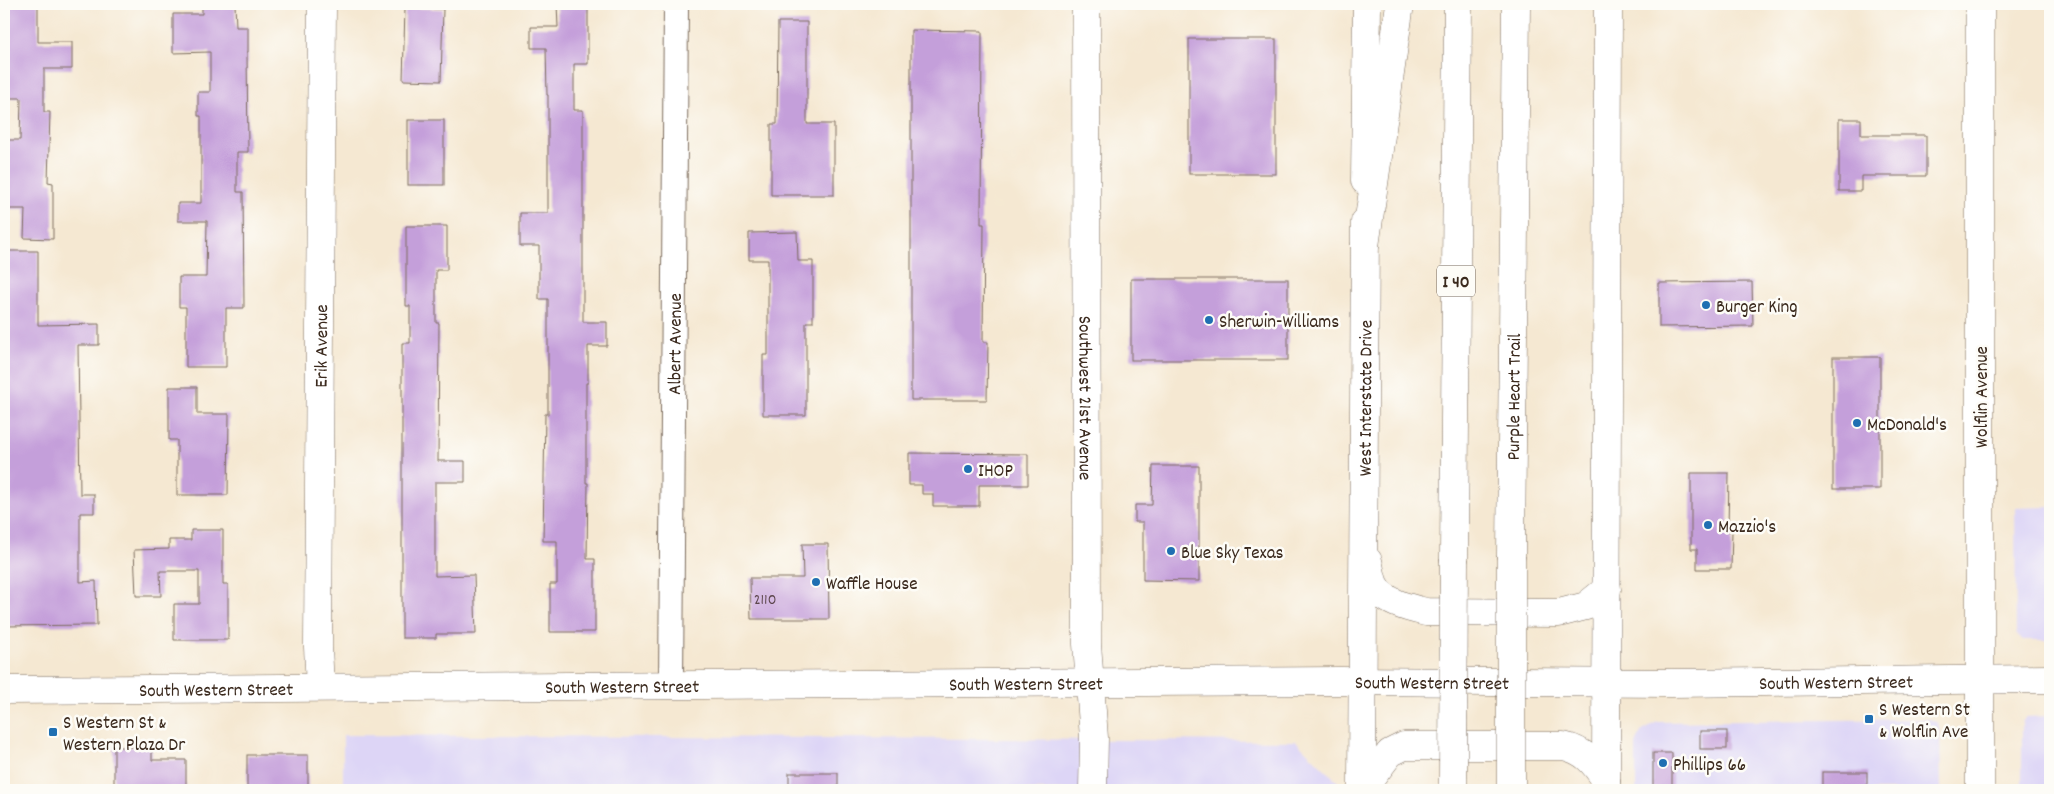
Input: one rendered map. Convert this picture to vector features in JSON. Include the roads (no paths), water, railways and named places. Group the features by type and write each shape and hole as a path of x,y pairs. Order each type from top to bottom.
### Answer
{"main road":[{"name":"Erik Avenue","path":"320,687 318,637 322,4"},
{"name":"Southwest 21st Avenue","path":"1086,4 1087,644 1094,738 1093,790"},
{"name":"West Interstate Drive","path":"1362,790 1367,4"},
{"path":"1365,246 1400,4"},
{"name":"I 40","path":"1453,787 1458,4"},
{"name":"Purple Heart Trail","path":"1511,788 1516,4"},
{"path":"1606,786 1608,4"},
{"name":"Wolflin Avenue","path":"1980,6 1980,790"},
{"path":"1363,540 1374,586 1384,596 1405,607 1426,612 1559,613 1586,606 1607,588"},
{"name":"South Western Street","path":"4,690 1090,682 1607,682 2050,679"},
{"path":"1362,790 1390,753 1404,746 1563,746 1575,748 1596,764 1606,786"}],"street":[{"name":"Albert Avenue","path":"671,685 676,4"}],"place":[{"name":"Burger King","path":"1706,305"},
{"name":"Sherwin-Williams","path":"1209,320"},
{"name":"McDonald's","path":"1857,423"},
{"name":"IHOP","path":"968,469"},
{"name":"Mazzio's","path":"1708,525"},
{"name":"Blue Sky Texas","path":"1171,551"},
{"name":"Waffle House","path":"816,582"},
{"name":"S Western St & Wolflin Ave","path":"1869,719"},
{"name":"S Western St & Western Plaza Dr","path":"53,732"},
{"name":"Phillips 66","path":"1663,763"}]}
